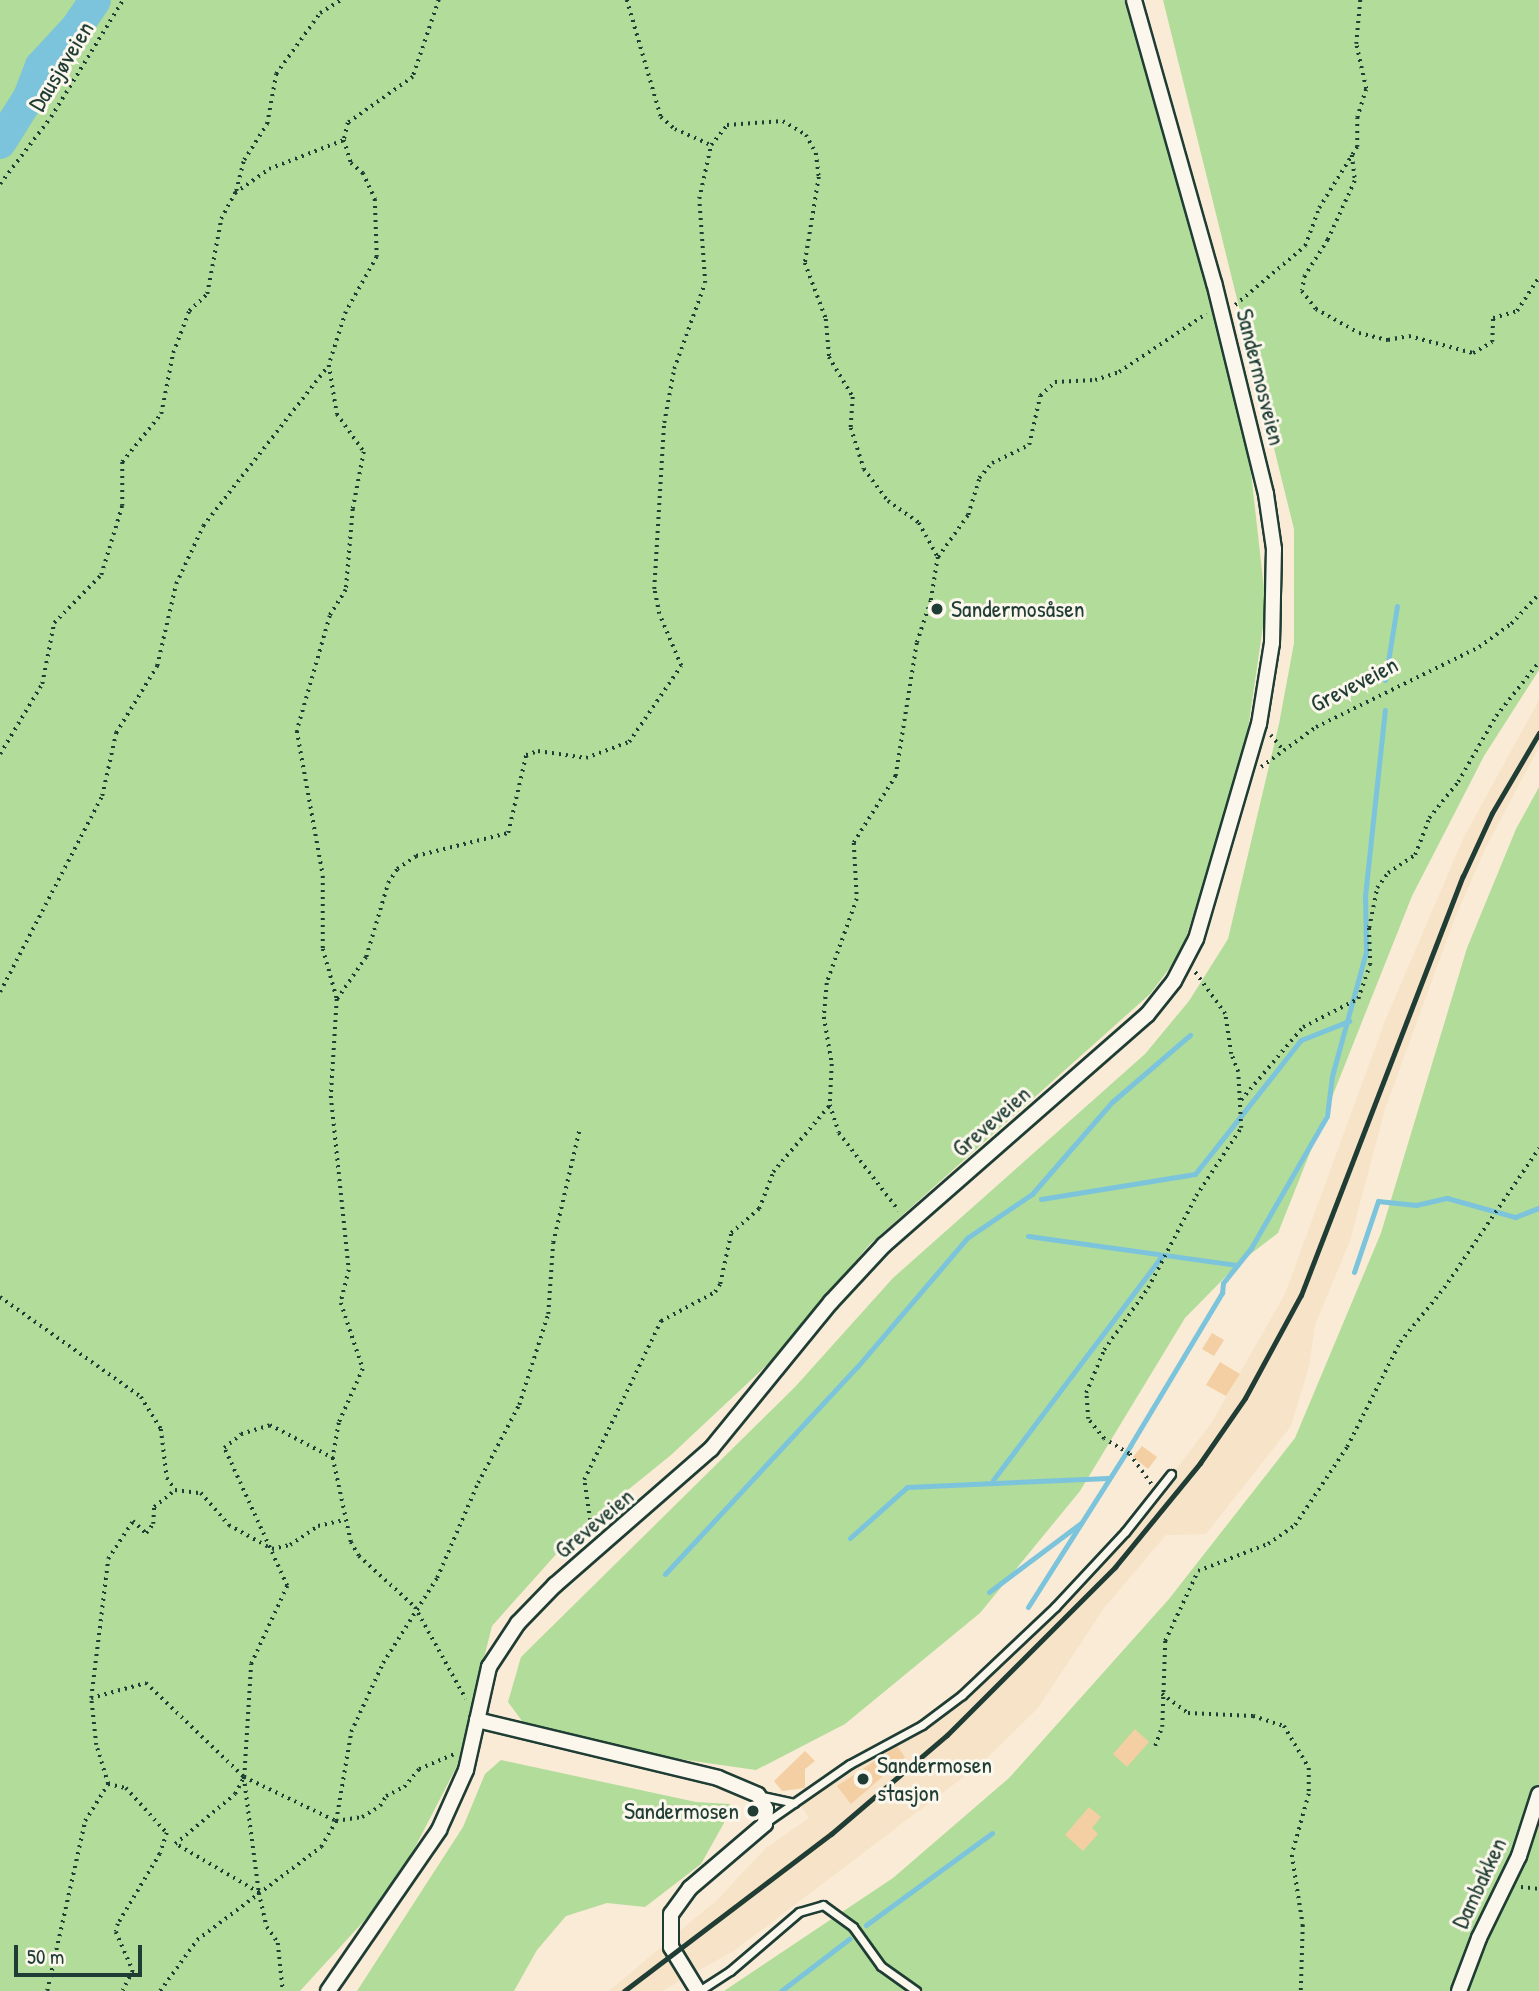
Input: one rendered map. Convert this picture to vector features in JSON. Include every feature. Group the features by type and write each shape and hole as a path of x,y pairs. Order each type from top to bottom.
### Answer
{"street":[{"name":"Sandermosveien","path":"1134,0 1221,311 1266,494 1274,549 1272,643 1247,774"},
{"name":"Greveveien","path":"328,1991 425,1855 452,1805 470,1754 484,1681 498,1651 535,1605 711,1450 831,1302 909,1223 1147,1015 1186,961 1247,774"},
{"path":"477,1720 718,1778 758,1795 766,1809 765,1824 690,1888 671,1914 671,1947 699,1991"},
{"name":"Dambakken","path":"1460,1991 1479,1938 1519,1856 1539,1794"}],"lane":[{"path":"765,1824 850,1764 922,1725 962,1695 1055,1607 1171,1474"},
{"path":"758,1795 795,1803"},
{"path":"699,1991 730,1970 799,1912 823,1905 846,1920 881,1966 916,1991"}],"path":[{"name":"Dausjøveien","path":"0,184 51,117 123,0"},
{"path":"0,754 41,684 54,623 102,575 122,506 122,462 161,414 173,354 189,311 206,294 221,219 235,193 244,160 267,124 276,74 320,13 341,0"},
{"path":"0,992 102,796 116,733 157,666 176,584 203,526 329,365 346,312 377,257 375,200 363,173 351,163 344,139 348,123 412,77 439,0"},
{"path":"628,0 661,117 675,130 711,145"},
{"path":"909,1223 839,1133 830,1105 832,1064 824,1017 827,983 857,899 854,843 896,776 917,643 931,601 938,557 968,515 979,478 992,463 1029,445 1040,396 1055,382 1095,380 1119,372 1221,311 1305,246 1319,208 1357,147 1357,118 1366,89 1356,44 1360,0"},
{"path":"337,999 366,957 388,883 397,869 416,856 508,833 526,755 538,751 586,758 629,741 681,666 654,589 667,409 674,369 705,283 699,199 711,145 727,125 783,121 806,135 816,153 819,177 805,262 826,319 829,357 853,397 851,428 864,469 888,501 919,523 938,557"},
{"path":"235,193 269,169 344,139"},
{"path":"1352,155 1355,181 1335,216 1328,240 1304,276 1303,291 1316,309 1359,333 1388,340 1409,336 1473,353 1492,342 1493,318 1517,311 1539,277"},
{"path":"329,365 337,414 364,452 353,509 346,590 330,616 298,731 323,876 323,949 337,999 331,1096 349,1270 341,1303 363,1369 339,1423 333,1458 344,1520 359,1556 415,1607 477,1720"},
{"name":"Greveveien","path":"1247,774 1316,727 1479,647 1511,624 1539,594"},
{"path":"1241,1100 1303,1027 1357,999 1370,965 1369,928 1377,888 1388,873 1415,855 1429,818 1458,782 1496,716 1539,662"},
{"path":"1159,1489 1147,1481 1129,1454 1104,1439 1087,1419 1086,1394 1104,1350 1163,1264 1196,1196 1230,1152 1243,1118 1225,1014 1186,961"},
{"path":"594,1552 584,1480 661,1321 715,1292 720,1284 730,1233 759,1209 772,1172 830,1105"},
{"path":"160,1991 197,1940 321,1847 336,1821 351,1732 415,1607 437,1578 478,1483 519,1405 548,1314 553,1243 579,1131"},
{"path":"1155,1746 1163,1727 1161,1693 1165,1641 1198,1571 1268,1544 1295,1525 1347,1447 1400,1342 1444,1287 1539,1148"},
{"path":"0,1297 141,1396 161,1429 166,1478 175,1490"},
{"path":"283,1991 283,1962 278,1943 267,1927 259,1893 244,1777 251,1664 287,1586 224,1448 241,1434 270,1425 333,1458"},
{"path":"47,1991 85,1821 108,1784 96,1745 91,1698 108,1559 133,1521 146,1533 153,1524 154,1507 175,1490 201,1493 229,1525 272,1549 290,1545 318,1526 344,1520"},
{"path":"91,1698 146,1683 244,1777 336,1821 362,1817 380,1807 386,1796 404,1787 419,1769 451,1754 470,1754"},
{"path":"1161,1693 1188,1713 1254,1716 1284,1726 1310,1768 1309,1794 1292,1855 1303,1925 1301,1991"},
{"path":"244,1777 235,1794 175,1844 259,1893"},
{"path":"108,1784 126,1788 167,1833 160,1854 118,1924 116,1932 133,1971 122,1991"}],"shaded area":[{"path":"1539,700 1539,747 1486,847 1454,920 1385,1109 1350,1241 1315,1325 1309,1366 1291,1426 1206,1534 1166,1535 1104,1608 1038,1708 982,1763 735,1950 662,1991 609,1991 717,1900 766,1848 809,1818 800,1805 850,1768 923,1730 966,1698 1135,1523 1212,1422 1285,1294 1385,1021 1464,837"}],"green space":[{"path":"0,0 1124,0 1164,139 1206,255 1251,473 1266,606 1244,756 1181,953 1150,994 870,1244 769,1363 671,1455 576,1532 492,1626 457,1766 394,1888 300,1991 0,1991"},
{"path":"1163,0 1539,0 1539,670 1484,756 1412,896 1278,1233 1239,1263 1185,1318 1080,1491 980,1613 845,1724 756,1770 644,1754 525,1725 508,1702 521,1657 795,1387 893,1278 1145,1054 1189,1001 1228,939 1279,724 1294,643 1294,529"},
{"path":"1539,787 1539,1991 724,1991 893,1878 1009,1778 1169,1599 1295,1438 1381,1233 1467,948 1516,829"},
{"path":"501,1760 696,1802 730,1804 729,1814 701,1864 645,1907 607,1903 566,1916 537,1950 514,1991 357,1991 463,1827 485,1774"}],"building":[{"path":"1212,1333 1224,1340 1214,1356 1202,1349"},
{"path":"1220,1362 1240,1374 1226,1396 1206,1385"},
{"path":"1142,1446 1157,1457 1148,1469 1133,1457"},
{"path":"1135,1729 1149,1742 1127,1767 1113,1754"},
{"name":"Sandermosen stasjon","path":"897,1746 905,1757 851,1804 837,1786"},
{"path":"805,1751 815,1761 805,1769 805,1788 782,1791 774,1781"},
{"path":"1089,1807 1101,1817 1092,1828 1098,1834 1083,1851 1065,1835"}],"waterway":[{"path":"0,143 29,97 41,66 77,27 95,0"},
{"path":"1385,680 1397,606"},
{"path":"1028,1607 1130,1446 1222,1293 1223,1283 1251,1248 1327,1116 1332,1076 1366,952 1365,896 1385,710"},
{"path":"1041,1199 1195,1174 1301,1040 1349,1021"},
{"path":"665,1574 857,1367 967,1238 1032,1194 1112,1102 1190,1035"},
{"path":"1354,1272 1378,1201 1416,1205 1447,1198 1515,1217 1539,1208"},
{"path":"1028,1236 1236,1265"},
{"path":"993,1480 1162,1256"},
{"path":"850,1538 907,1487 1108,1478"},
{"path":"989,1592 1081,1523"},
{"path":"866,1925 992,1833"},
{"path":"781,1991 849,1939"}],"railway":[{"path":"624,1991 831,1834 947,1735 1115,1567 1200,1463 1245,1398 1301,1295 1463,876 1492,813 1539,733"}],"place":[{"name":"Sandermosåsen","path":"937,609"},
{"name":"Sandermosen stasjon","path":"863,1779"},
{"name":"Sandermosen","path":"753,1811"}]}
